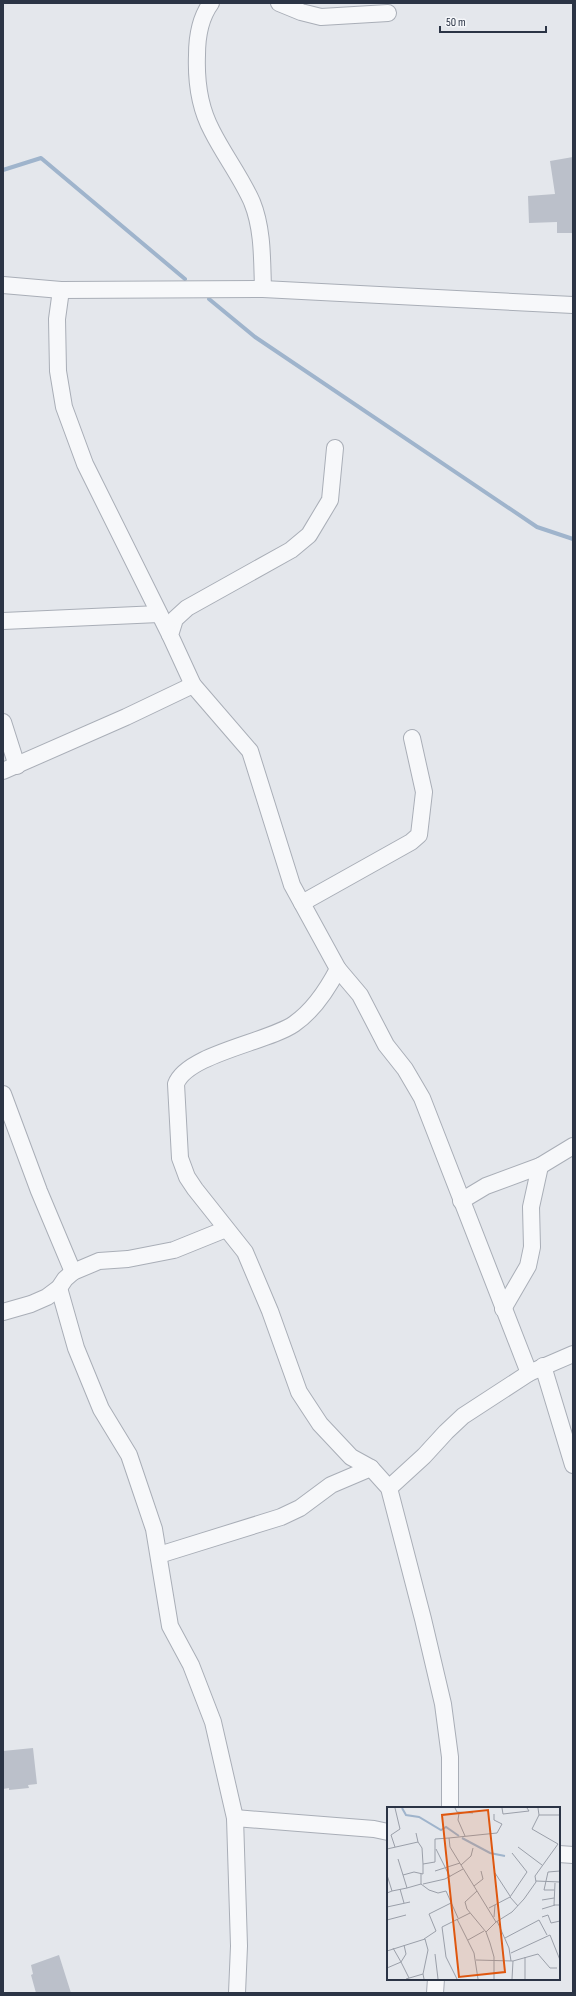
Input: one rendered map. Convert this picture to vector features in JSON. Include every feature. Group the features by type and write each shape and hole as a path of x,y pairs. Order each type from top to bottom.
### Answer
{"street":[{"path":"211,3 203,15 197,43 196,79 202,106 211,130 243,183 253,203 260,233 263,289"},
{"path":"279,3 301,12 321,17 388,13"},
{"path":"3,284 61,290 263,289 573,305"},
{"path":"61,290 57,319 58,370 64,407 85,464 160,614 193,684 250,751 292,885 338,970 360,995 386,1045 405,1069 422,1098 529,1373"},
{"path":"170,635 175,619 187,608 291,550 309,535 330,500 336,448"},
{"path":"3,621 160,614"},
{"path":"3,722 10,768 193,684"},
{"path":"302,903 410,842 419,835 424,792 412,738"},
{"path":"338,970 322,996 302,1017 293,1024 283,1030 224,1051 185,1070 179,1077 176,1084 180,1158 186,1177 245,1252 270,1311 299,1392 308,1408 320,1424 351,1457 371,1468 389,1488 424,1619 443,1704 450,1757 450,1807"},
{"path":"3,1094 38,1191 73,1272"},
{"path":"461,1201 486,1186 540,1166 573,1146"},
{"path":"504,1309 528,1266 532,1247 531,1207 540,1166"},
{"path":"3,1312 31,1304 47,1297 59,1288 64,1279 73,1272 99,1261 128,1259 174,1250 226,1229"},
{"path":"59,1288 76,1348 101,1409 129,1455 154,1529 159,1555 165,1606 170,1626 191,1665 213,1722 235,1818 239,1946 237,1993"},
{"path":"389,1488 424,1456 463,1416 529,1373 573,1354"},
{"path":"543,1366 573,1464"},
{"path":"159,1555 216,1539 281,1517 300,1508 331,1485 371,1468"},
{"path":"235,1818 374,1829 387,1832"},
{"path":"560,1854 573,1855"},
{"path":"435,1993 436,1980"}],"building":[{"path":"573,157 573,233 557,233 557,222 529,223 528,196 555,194 550,161"},
{"path":"33,1748 37,1784 28,1785 29,1788 9,1790 9,1788 3,1789 3,1751"},
{"path":"59,1955 71,1993 36,1993 31,1975 33,1974 31,1965"}],"waterway":[{"path":"3,170 41,158 185,279"},
{"path":"209,299 255,337 537,527 573,539"}]}
